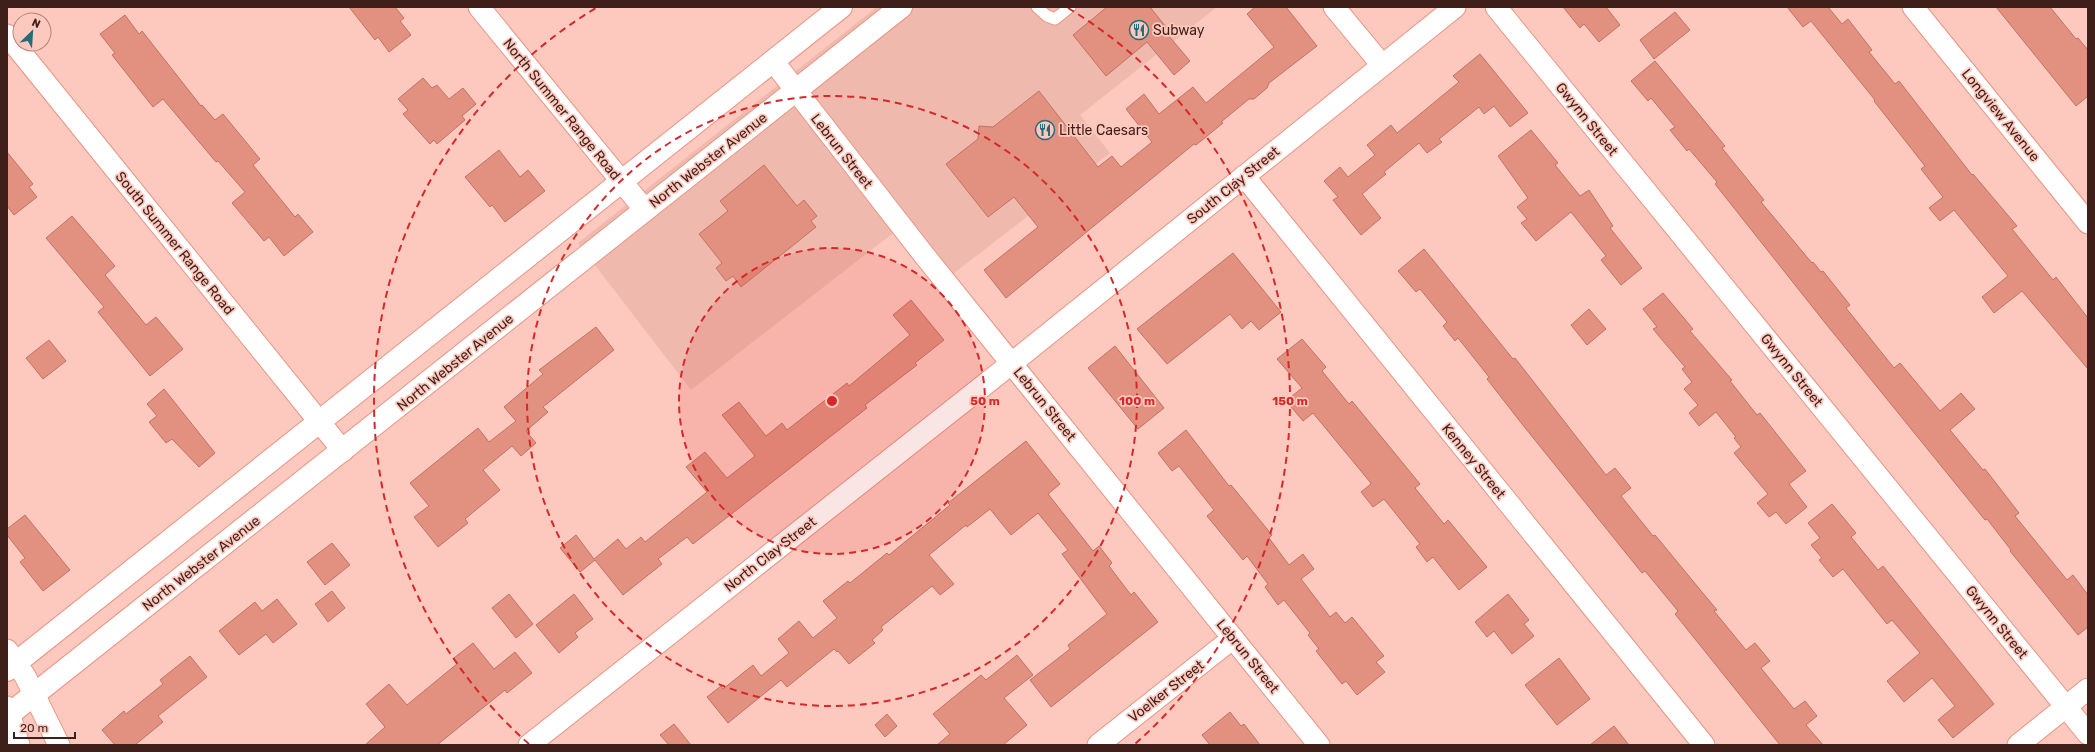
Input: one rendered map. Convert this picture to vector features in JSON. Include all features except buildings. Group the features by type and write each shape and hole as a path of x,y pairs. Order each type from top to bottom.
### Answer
{"main road":[{"path":"10,661 320,421 841,7"},
{"name":"North Webster Avenue","path":"8,712 35,694 901,7"}],"street":[{"name":"North Summer Range Road","path":"479,7 645,210"},
{"path":"1334,7 1382,65"},
{"name":"South Clay Street","path":"1012,363 1455,7"},
{"name":"Gwynn Street","path":"1496,7 2088,734"},
{"name":"Longview Avenue","path":"1913,7 2088,222"},
{"name":"South Summer Range Road","path":"7,35 343,450"},
{"name":"Lebrun Street","path":"773,61 795,91 1012,363 1319,745"},
{"name":"Kenney Street","path":"1244,176 1704,745"},
{"name":"North Clay Street","path":"529,745 1012,363"},
{"name":"Voelker Street","path":"1098,745 1233,638"},
{"path":"10,661 35,694 59,745"},
{"path":"2018,745 2088,689"},
{"path":"8,712 19,745"}],"lane":[{"path":"1037,7 1043,14 1055,19 1070,7"}],"shaded area":[{"path":"877,7 1217,7 1080,115 1110,153 945,280 901,227 691,390 578,243"}],"place":[{"name":"Subway","path":"1139,30"},
{"name":"Little Caesars","path":"1045,130"}]}
